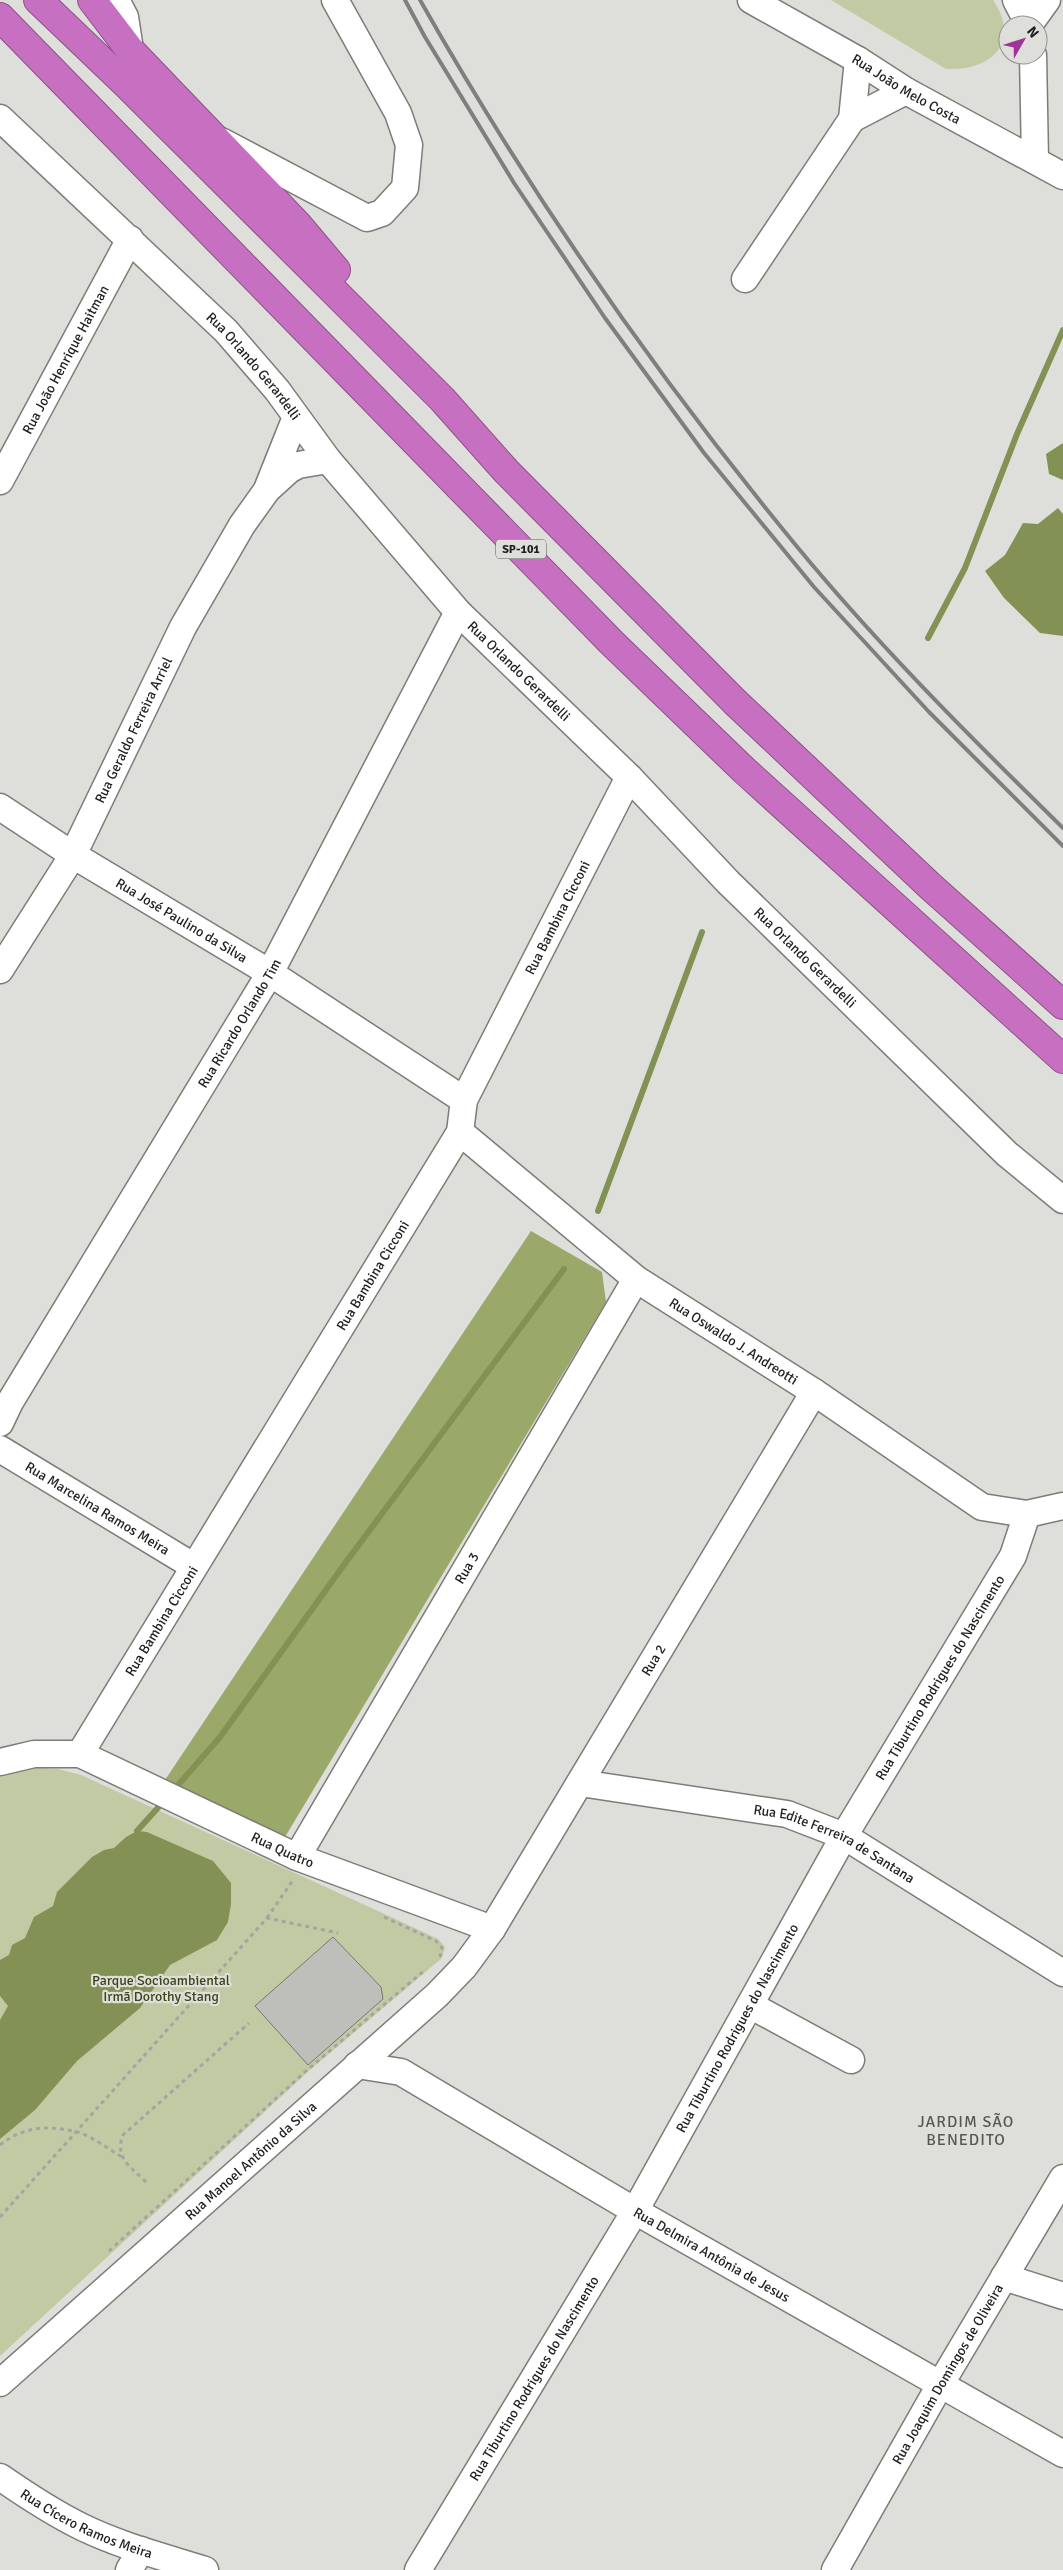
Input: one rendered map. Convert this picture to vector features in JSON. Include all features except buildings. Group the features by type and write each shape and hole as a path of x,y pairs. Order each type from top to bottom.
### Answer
{"highway":[{"name":"SP-101","path":"38,0 127,85 442,398 506,471 735,702 930,886 1063,1005"},
{"path":"92,0 130,50 298,225 442,398"},
{"name":"SP-101","path":"0,17 612,643 745,771 1063,1059"}],"street":[{"path":"214,138 367,218 382,213 397,199 405,188 409,145 398,113 335,0"},
{"path":"1016,0 1024,15"},
{"path":"1036,15 1047,0"},
{"name":"Rua João Melo Costa","path":"756,1 906,90 1063,176"},
{"path":"121,6 130,50"},
{"path":"745,279 852,119 858,60"},
{"path":"1033,65 1035,160"},
{"path":"852,119 906,90"},
{"name":"Rua Orlando Gerardelli","path":"0,118 226,331 277,390 328,460 458,612 629,777 728,882 1007,1154 1063,1200"},
{"name":"Rua João Henrique Haitman","path":"0,481 130,239"},
{"name":"Rua Geraldo Ferreira Arriel","path":"267,490 296,417"},
{"name":"Rua Geraldo Ferreira Arriel","path":"0,970 73,855 183,627 242,525 267,490 289,470 298,466 328,460"},
{"name":"Rua Ricardo Orlando Tim","path":"0,1423 10,1402 270,973 458,612"},
{"name":"Rua Bambina Cicconi","path":"80,1754 193,1566 460,1132 464,1100 629,777"},
{"name":"Rua José Paulino da Silva","path":"0,807 73,855 270,973 464,1100"},
{"name":"Rua Oswaldo J. Andreotti","path":"460,1132 636,1279 814,1392 982,1507 1027,1514"},
{"name":"Rua 3","path":"296,1866 636,1279"},
{"name":"Rua 2","path":"492,1929 814,1392"},
{"name":"Rua Marcelina Ramos Meira","path":"0,1449 193,1566"},
{"path":"1027,1514 1063,1506"},
{"name":"Rua Tiburtino Rodrigues do Nascimento","path":"418,2570 635,2211 844,1836 1013,1556 1027,1514"},
{"path":"0,1762 34,1754 80,1754"},
{"name":"Rua Quatro","path":"80,1754 296,1866 492,1929"},
{"name":"Rua Edite Ferreira de Santana","path":"580,1783 787,1814 844,1836 1063,1973"},
{"name":"Rua Manoel Antônio da Silva","path":"0,2383 437,1995 464,1967 492,1929"},
{"path":"750,2005 851,2060"},
{"name":"Rua Delmira Antônia de Jesus","path":"357,2065 401,2072 635,2211 1063,2454"},
{"name":"Rua Joaquim Domingos de Oliveira","path":"835,2570 940,2385 1063,2178"},
{"path":"1004,2277 1063,2296"},
{"name":"Rua Cícero Ramos Meira","path":"0,2477 135,2560 205,2570"}],"path":[{"path":"0,2217 267,1918 296,1866"},
{"path":"104,2256 306,2071 440,1957 442,1948 436,1941 383,1916"},
{"path":"267,1918 338,1933"},
{"path":"122,2158 119,2146 123,2135 249,2023"},
{"path":"0,2145 20,2131 33,2128 77,2132 122,2158 146,2182"}],"green space":[{"path":"831,0 993,0 1001,15 998,15 997,51 988,59 976,65 946,69"},
{"name":"Parque Socioambiental Irmã Dorothy Stang","path":"25,1767 58,1769 81,1775 438,1939 445,1947 442,1958 311,2069 0,2356 0,1772"}],"shaded area":[{"path":"1063,443 1063,480 1049,474 1046,454"},
{"path":"1058,508 1063,514 1063,636 1040,633 1004,598 985,571 1005,555 1023,523 1038,524"},
{"path":"531,1231 602,1272 606,1302 279,1847 157,1792"},
{"path":"137,1831 147,1832 213,1861 231,1883 231,1904 228,1922 217,1940 170,1965 140,2008 77,2061 35,2110 0,2139 0,2020 8,2006 0,1996 0,1960 9,1955 12,1945 25,1938 34,1917 53,1906 57,1892 92,1857 104,1850 114,1848 126,1837"}],"waterway":[{"path":"928,638 965,568 1017,434 1063,330"},
{"path":"598,1211 702,932"},
{"path":"172,1792 220,1737 346,1562 564,1269"},
{"path":"137,1831 164,1801"}],"railway":[{"path":"405,0 425,37 514,183 605,318 704,453 814,587 929,712 1063,846"},
{"path":"420,0 502,138 589,271 682,400 731,464 814,567 882,644 953,719 1063,828"}],"district":[{"name":"JARDIM SÃO BENEDITO","path":"966,2131"}]}
